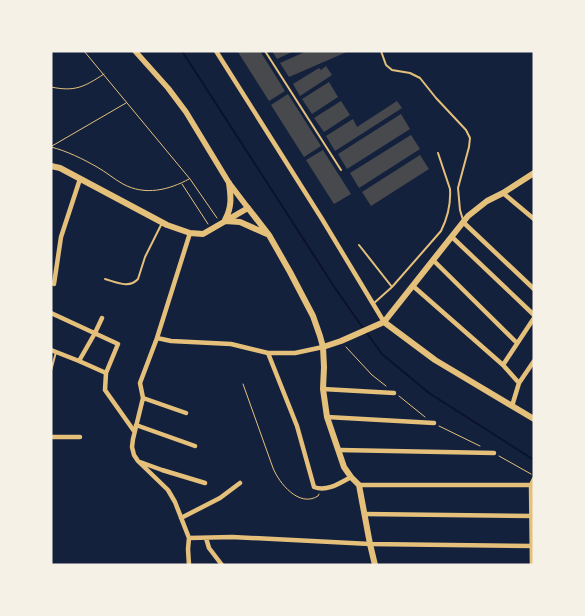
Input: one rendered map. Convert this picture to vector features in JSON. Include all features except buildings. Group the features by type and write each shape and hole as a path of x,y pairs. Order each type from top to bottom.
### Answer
{"main road":[{"path":"51,166 60,168 162,223 190,233 203,234 248,208 269,235 290,272 320,336 323,347 323,389 327,417 344,467 359,485 375,565"},
{"path":"323,347 381,323 414,286 468,216 487,201 534,173"},
{"path":"222,222 230,208 231,195 229,183"},
{"path":"222,222 240,222 269,235"},
{"path":"381,323 435,360 534,419"}],"street":[{"path":"136,51 177,100 229,183 248,208"},
{"path":"216,51 322,219 373,304 381,323"},
{"path":"54,284 61,236 80,179"},
{"path":"503,193 534,219"},
{"path":"463,222 534,289"},
{"path":"189,565 189,538 175,502 168,490 138,461 132,446 142,398 140,383 157,338 190,233"},
{"path":"452,237 534,317 503,365"},
{"path":"434,260 517,343"},
{"path":"414,286 503,365 519,383"},
{"path":"51,313 118,344 106,373 106,390 134,431"},
{"path":"79,361 102,318"},
{"path":"157,338 171,341 232,344 268,353 296,353 323,347"},
{"path":"54,351 106,373"},
{"path":"268,353 297,426 314,487 320,490 351,477"},
{"path":"512,406 519,383 533,365"},
{"path":"323,389 394,392"},
{"path":"142,398 186,413"},
{"path":"327,417 434,423"},
{"path":"136,425 195,446"},
{"path":"51,437 80,437"},
{"path":"339,450 494,453"},
{"path":"138,461 205,483"},
{"path":"532,565 533,516 531,485 534,477"},
{"path":"181,518 220,498 240,483"},
{"path":"359,485 531,485"},
{"path":"364,514 533,516"},
{"path":"189,538 232,537 370,544 533,546"},
{"path":"206,538 209,548 222,565"}],"lane":[{"path":"265,51 341,170"},
{"path":"381,51 386,65 392,70 410,73 420,78 466,130 470,138 458,188 463,222"},
{"path":"373,304 392,287 441,231 450,201 450,189 438,153"},
{"path":"105,279 128,285 136,282 145,257 162,223"},
{"path":"359,245 392,287"},
{"path":"51,371 54,351"}],"path":[{"path":"84,51 190,178 222,222"},
{"path":"51,87 65,90 76,88 87,85 104,74"},
{"path":"51,147 127,102"},
{"path":"51,147 80,158 123,184 148,191 163,190 190,178"},
{"path":"182,183 211,230"},
{"path":"341,341 372,375 434,423 494,453 534,477"},
{"path":"243,384 275,473 281,483 294,495 306,500 318,496 320,490"}],"waterway":[{"path":"182,51 335,288 363,328"},
{"path":"366,332 382,354 429,393 534,460"}]}
